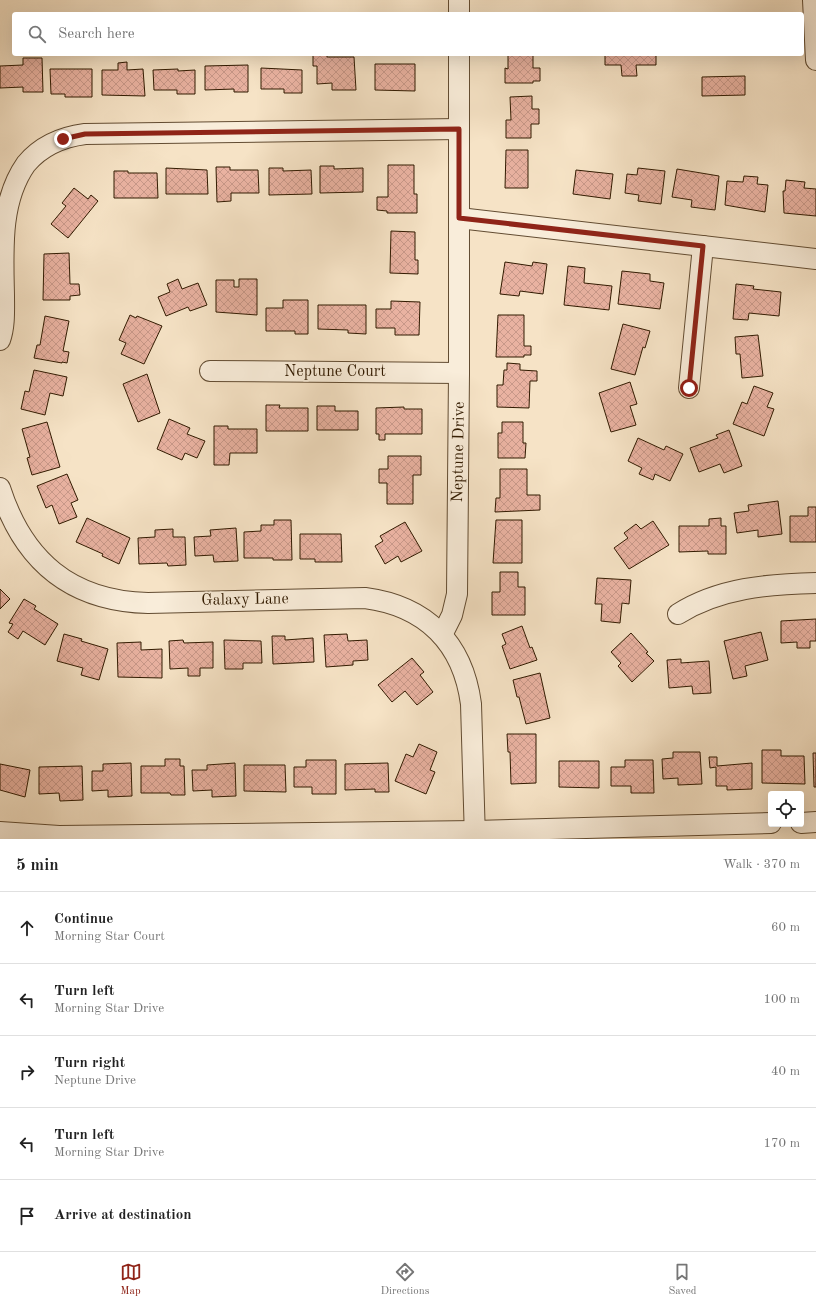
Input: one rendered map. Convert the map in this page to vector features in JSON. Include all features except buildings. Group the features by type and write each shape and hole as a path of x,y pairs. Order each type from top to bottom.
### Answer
{"street":[{"path":"459,0 459,12"},
{"path":"814,8 816,60"},
{"name":"Neptune Drive","path":"442,635 452,615 457,594 460,373 459,56"},
{"path":"0,340 5,308 2,219 6,196 16,176 31,158 56,142 85,134 459,129"},
{"path":"459,218 816,259"},
{"path":"689,388 703,246"},
{"name":"Neptune Court","path":"210,371 460,373"},
{"name":"Galaxy Lane","path":"0,488 8,512 17,530 45,566 74,585 95,594 125,601 148,603 357,598 379,600 402,607 416,614 442,635"},
{"path":"678,614 711,598 748,588 777,584 816,583"},
{"path":"442,635 455,652 462,666 469,688 471,704 475,835"},
{"path":"804,823 816,822"},
{"path":"0,832 59,836 475,835 768,824"}],"route":[{"path":"63,139 85,134 459,129 459,218 703,246 689,388"}]}
